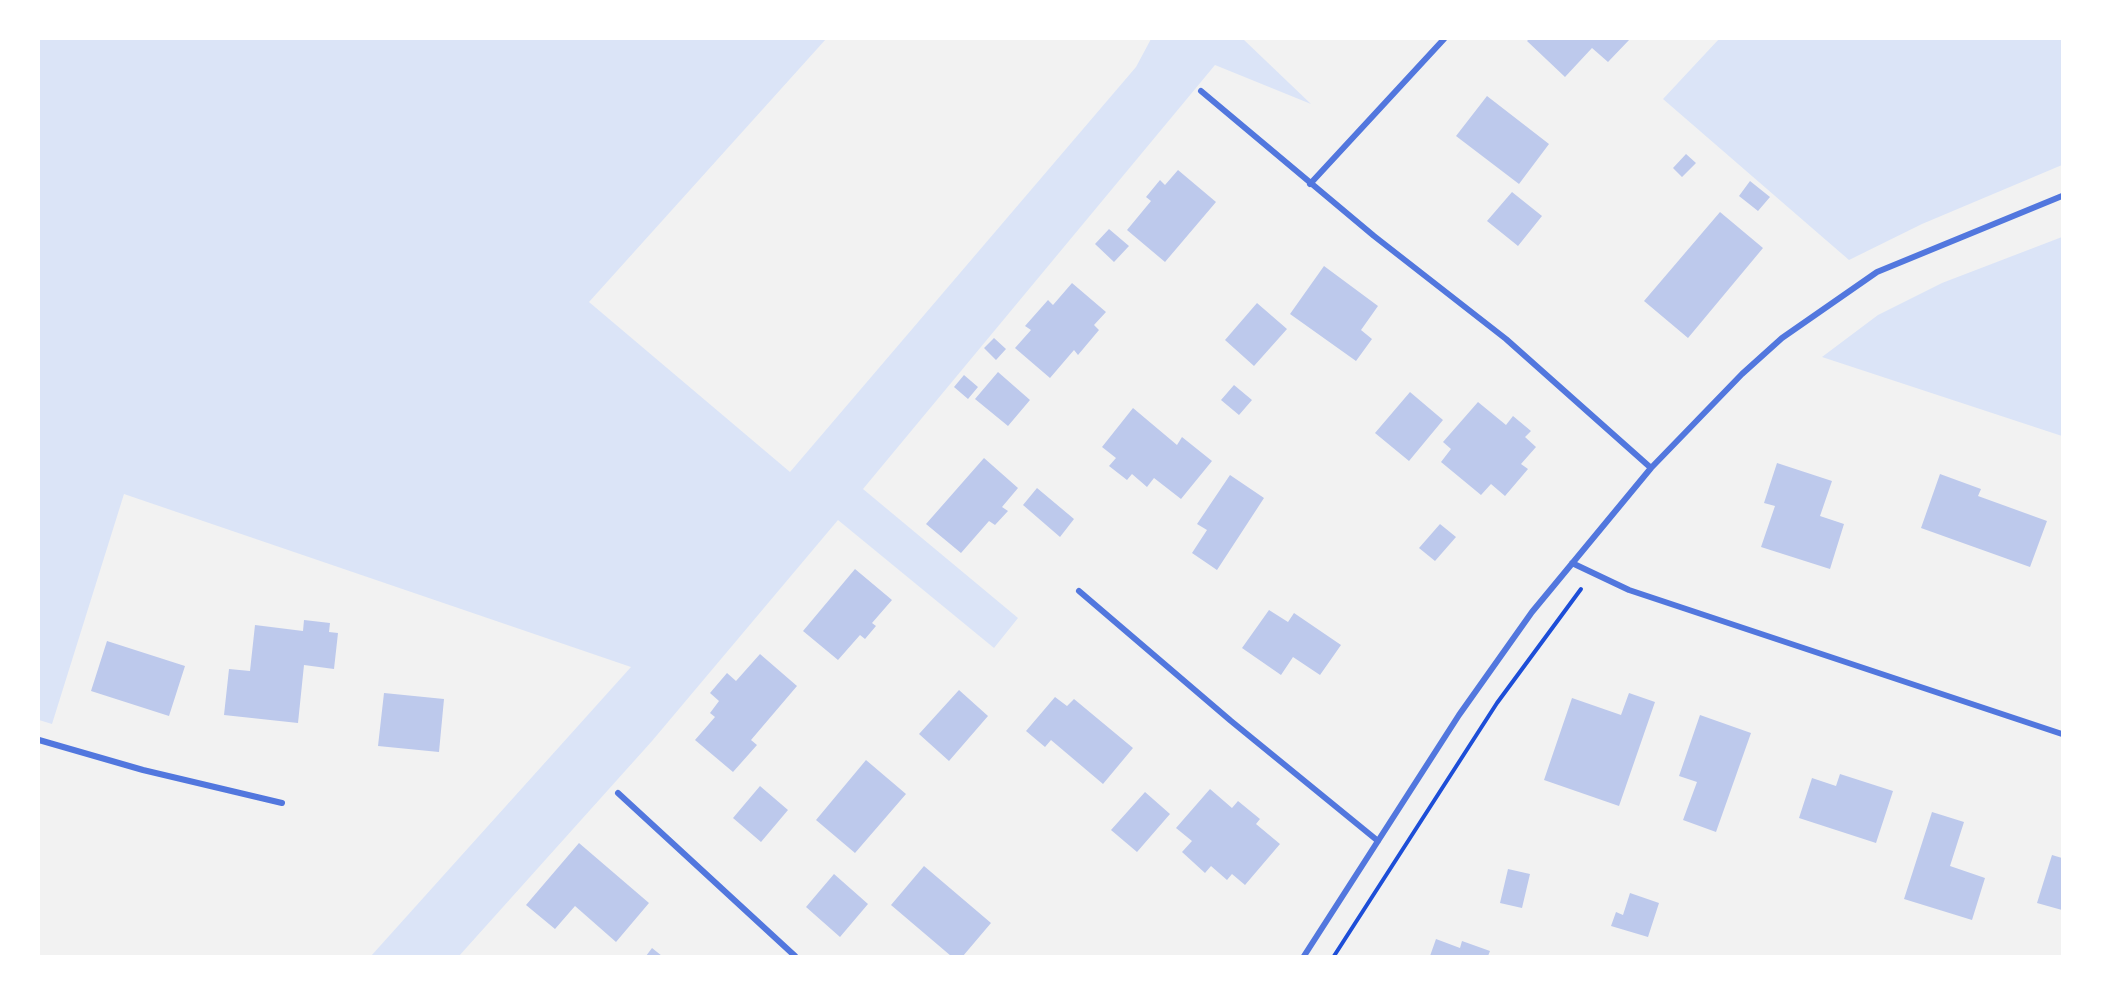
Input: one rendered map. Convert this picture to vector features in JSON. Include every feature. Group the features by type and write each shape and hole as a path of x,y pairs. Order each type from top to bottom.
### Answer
{"street":[{"path":"1310,184 1444,39"},
{"path":"1201,91 1310,184 1506,339 1651,468"},
{"path":"1304,956 1494,664 1572,562 1651,468 1742,374 1782,338 1877,272 2062,196"},
{"path":"1572,562 1593,574 1647,596 2062,734"},
{"path":"1079,591 1231,722 1378,841"},
{"path":"39,740 143,770 282,803"},
{"path":"618,793 795,956"}],"path":[{"path":"1334,956 1491,712 1593,574"}],"shaded area":[{"path":"39,39 826,39 589,302 790,472 1136,67 1151,39 1243,39 1311,104 1215,65 863,489 1018,618 994,648 838,520 652,741 459,956 371,956 631,667 124,494 52,724 39,720"},
{"path":"1719,39 2062,39 2062,165 1922,224 1849,260 1663,99"},
{"path":"2062,237 2062,436 1822,357 1878,315 1942,283"}],"building":[{"path":"1529,39 1630,39 1608,62 1592,48 1565,77 1527,41"},
{"path":"1487,96 1549,144 1519,184 1456,136"},
{"path":"1686,154 1696,163 1682,177 1673,168"},
{"path":"1178,170 1216,202 1165,262 1127,230 1151,201 1146,197 1160,180 1165,185"},
{"path":"1750,181 1770,197 1758,211 1739,196"},
{"path":"1512,192 1542,216 1518,246 1487,221"},
{"path":"1720,212 1763,248 1688,338 1644,301"},
{"path":"1109,229 1129,246 1114,262 1095,244"},
{"path":"1324,266 1378,306 1361,330 1372,339 1356,361 1290,314"},
{"path":"1072,283 1106,312 1094,325 1099,330 1078,355 1074,350 1050,378 1015,348 1031,330 1025,326 1048,300 1053,305"},
{"path":"1257,303 1287,329 1254,366 1225,340"},
{"path":"994,338 1006,349 996,360 984,348"},
{"path":"998,372 1030,400 1008,426 975,399"},
{"path":"964,375 978,387 968,399 954,387"},
{"path":"1234,385 1252,400 1239,415 1221,400"},
{"path":"1410,392 1443,420 1409,461 1375,433"},
{"path":"1478,402 1506,425 1513,416 1531,431 1525,437 1536,447 1521,464 1528,469 1505,496 1491,484 1481,495 1441,462 1451,449 1443,442"},
{"path":"1133,408 1177,445 1182,437 1212,461 1181,499 1154,478 1147,487 1132,474 1127,480 1109,466 1116,458 1102,447"},
{"path":"984,458 1018,488 1002,507 1008,511 995,525 989,521 961,553 926,524"},
{"path":"1777,463 1832,481 1820,516 1844,524 1830,569 1761,547 1775,506 1764,503"},
{"path":"1940,474 1981,489 1978,496 2047,521 2030,567 1921,528"},
{"path":"1230,475 1264,498 1217,570 1192,553 1207,530 1197,524"},
{"path":"1037,488 1074,519 1060,537 1023,505"},
{"path":"1440,524 1456,537 1435,561 1419,548"},
{"path":"855,569 892,600 872,623 876,626 865,639 860,635 838,660 803,631"},
{"path":"1269,610 1288,622 1294,613 1341,645 1320,675 1293,657 1281,675 1242,648"},
{"path":"304,620 330,623 329,632 338,633 334,669 304,665 298,723 224,715 229,669 250,671 255,625 303,631"},
{"path":"107,641 185,666 169,716 91,691"},
{"path":"760,654 797,686 751,740 757,745 733,772 695,740 715,717 710,713 719,701 710,693 727,673 736,681"},
{"path":"959,690 988,716 949,761 919,734"},
{"path":"384,693 444,699 439,752 378,746"},
{"path":"1629,693 1655,702 1619,806 1544,780 1572,698 1621,715"},
{"path":"1055,697 1067,706 1074,699 1133,748 1103,784 1051,740 1045,747 1026,731"},
{"path":"1700,715 1751,733 1716,832 1683,820 1697,782 1679,776"},
{"path":"866,760 906,794 855,853 816,820"},
{"path":"1840,774 1893,791 1876,843 1799,818 1812,778 1836,786"},
{"path":"760,786 788,810 761,842 733,818"},
{"path":"1210,789 1232,808 1238,801 1260,819 1256,824 1280,844 1245,885 1232,874 1227,880 1211,866 1205,873 1182,852 1192,841 1176,828"},
{"path":"1145,792 1170,814 1137,852 1111,830"},
{"path":"1932,812 1964,822 1950,866 1985,878 1972,920 1904,899"},
{"path":"579,843 649,903 616,942 575,906 555,929 526,905"},
{"path":"2052,855 2062,858 2062,910 2037,903"},
{"path":"924,866 991,923 963,956 951,956 891,905"},
{"path":"1508,869 1530,874 1522,908 1500,903"},
{"path":"834,874 868,904 840,937 806,907"},
{"path":"1630,893 1659,903 1648,937 1611,926 1616,912 1623,915"},
{"path":"1436,939 1460,948 1462,941 1490,951 1488,956 1430,956"},
{"path":"652,948 662,956 646,956"}]}
